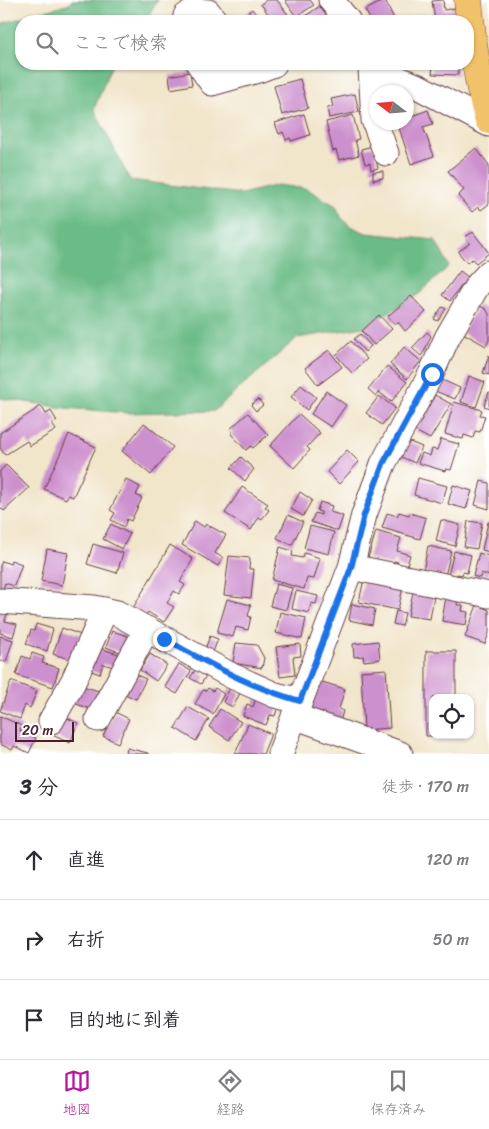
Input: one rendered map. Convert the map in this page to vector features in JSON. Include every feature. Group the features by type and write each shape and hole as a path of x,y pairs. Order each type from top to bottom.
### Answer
{"main road":[{"path":"468,0 469,15"},
{"path":"474,48 489,120"}],"street":[{"path":"331,0 343,15"},
{"path":"188,15 196,11 208,12 210,15"},
{"path":"203,70 212,83 258,70"},
{"path":"370,70 374,120 386,153"},
{"path":"379,70 420,88 489,124"},
{"path":"280,754 351,568 364,515 383,464 432,374 447,338 485,287"},
{"path":"351,568 489,595"},
{"path":"0,600 105,610 117,613 232,676 275,694 297,708 400,754"},
{"path":"51,721 73,682 105,610"},
{"path":"98,720 147,629"}],"green space":[{"path":"72,0 158,0 149,15 32,15 70,4"},
{"path":"15,20 15,70 110,70 94,109 130,180 241,194 278,185 307,189 336,206 341,217 350,226 366,233 435,240 449,266 419,294 364,327 297,338 214,411 128,413 65,408 0,398 0,24"}],"building":[{"path":"266,0 277,0 288,15 269,15 261,4"},
{"path":"285,0 310,0 314,5 299,15 295,15"},
{"path":"385,0 392,15 368,15 365,10"},
{"path":"443,0 444,10 458,8 459,15 434,15 432,1"},
{"path":"323,4 331,15 307,15"},
{"path":"252,9 257,15 244,15"},
{"path":"432,70 458,70 458,75 432,74"},
{"path":"190,72 192,85 171,89 169,76"},
{"path":"300,79 308,108 282,115 274,86"},
{"path":"355,94 359,112 329,118 327,108 333,107 331,99"},
{"path":"428,110 433,124 423,127 434,156 411,164 400,130 414,130 414,115"},
{"path":"304,114 310,135 291,141 290,138 286,140 283,132 279,134 275,123"},
{"path":"353,115 359,139 355,140 359,155 339,160 336,150 333,151 326,122"},
{"path":"373,146 378,168 371,170 370,163 365,164 361,149"},
{"path":"476,148 489,165 489,204 481,210 478,207 472,212 458,196 464,190 448,171"},
{"path":"383,171 383,178 373,180 373,172"},
{"path":"473,232 489,253 476,263 472,259 467,263 458,252 470,243 465,237"},
{"path":"460,271 468,277 450,301 442,295"},
{"path":"411,296 426,312 405,331 398,322 395,324 388,316"},
{"path":"478,305 486,309 489,314 489,340 486,346 463,333"},
{"path":"442,307 446,309 438,321 434,319"},
{"path":"379,315 392,329 374,345 362,331"},
{"path":"427,332 431,336 421,356 412,348"},
{"path":"360,334 371,346 365,352 354,339"},
{"path":"351,341 367,359 352,373 336,355"},
{"path":"404,347 421,361 407,379 390,364"},
{"path":"329,350 342,367 318,385 305,368"},
{"path":"489,355 489,375 483,373"},
{"path":"387,366 407,382 391,402 379,392 376,396 368,389"},
{"path":"469,376 485,382 476,407 461,402"},
{"path":"440,379 460,388 455,399 435,391"},
{"path":"301,385 316,397 307,410 291,397"},
{"path":"326,391 346,405 331,427 311,414"},
{"path":"489,392 489,408 484,406"},
{"path":"435,395 451,404 430,439 415,431"},
{"path":"379,396 395,408 382,425 366,413"},
{"path":"258,399 263,405 256,411 251,405"},
{"path":"454,402 482,410 480,415 485,416 480,432 475,431 473,438 464,435 463,439 445,434"},
{"path":"41,406 46,414 51,411 57,421 52,424 56,430 30,446 27,441 5,455 0,448 0,433"},
{"path":"248,413 268,435 253,448 251,446 246,450 231,434 233,433 230,429"},
{"path":"299,414 320,433 307,447 310,450 294,468 270,446"},
{"path":"144,423 173,447 151,475 122,451"},
{"path":"69,434 96,447 73,497 68,495 66,499 44,489"},
{"path":"441,439 459,444 451,470 446,469 445,471 418,463 422,453 430,456 432,449 437,450"},
{"path":"405,440 422,447 415,463 399,456"},
{"path":"347,450 359,462 339,484 327,472"},
{"path":"241,457 254,469 245,481 231,468"},
{"path":"6,465 29,488 4,511 0,507 0,471"},
{"path":"418,478 447,486 442,503 414,495"},
{"path":"126,479 140,487 136,495 142,498 131,521 127,519 124,527 111,520 115,513 110,510"},
{"path":"481,481 489,483 489,509 475,505"},
{"path":"453,485 472,491 466,509 448,504"},
{"path":"242,487 268,504 265,507 269,510 262,519 259,517 251,530 225,513"},
{"path":"300,492 312,500 303,516 291,509"},
{"path":"320,502 332,506 330,512 343,516 338,531 311,522 315,513 321,515 321,512 317,511"},
{"path":"399,512 426,518 420,539 382,528 387,513 397,516"},
{"path":"288,515 303,522 292,545 277,538"},
{"path":"441,520 460,525 455,546 436,541"},
{"path":"195,521 204,527 206,524 226,535 215,553 223,558 218,566 182,545"},
{"path":"468,521 482,523 477,549 464,547"},
{"path":"489,522 489,552 482,550"},
{"path":"111,524 130,534 122,549 103,539"},
{"path":"310,526 334,532 329,554 304,548"},
{"path":"376,531 401,538 397,551 410,555 406,569 396,566 398,562 394,561 393,566 368,558"},
{"path":"93,544 123,553 117,573 87,564"},
{"path":"170,545 193,559 180,582 185,585 179,594 174,591 167,603 174,607 164,622 148,612 146,615 133,608"},
{"path":"428,546 451,551 445,576 423,571"},
{"path":"280,547 293,551 292,556 303,558 304,553 320,558 314,579 307,578 304,589 272,580"},
{"path":"47,549 68,553 62,585 41,581"},
{"path":"454,551 471,555 467,573 457,574 455,578 448,576"},
{"path":"479,553 489,556 489,576 481,573 480,578 473,576"},
{"path":"229,556 250,558 249,569 254,569 251,598 224,595"},
{"path":"11,560 22,564 14,586 5,583 3,589 0,588 0,566 2,561 10,564"},
{"path":"364,579 403,587 398,610 359,602"},
{"path":"276,584 292,588 286,610 270,606"},
{"path":"296,591 318,596 316,604 311,603 309,613 292,609"},
{"path":"413,592 434,596 430,619 408,616"},
{"path":"446,596 458,598 457,605 463,605 462,611 468,612 466,625 442,621"},
{"path":"227,599 251,605 248,616 251,617 248,630 236,627 233,637 217,633"},
{"path":"352,604 375,609 372,625 349,620"},
{"path":"477,605 489,610 489,633 485,644 465,637"},
{"path":"0,611 7,614 5,621 17,624 13,637 0,633"},
{"path":"396,611 405,613 402,626 393,624"},
{"path":"280,612 306,618 302,639 276,633"},
{"path":"36,624 53,629 47,651 26,644 31,630 34,631"},
{"path":"62,628 81,635 72,660 53,654"},
{"path":"112,631 128,636 122,653 106,647"},
{"path":"0,636 13,640 6,662 0,661"},
{"path":"210,636 218,639 213,652 205,649"},
{"path":"378,641 380,659 364,661 363,656 354,657 353,644"},
{"path":"236,643 257,645 264,658 262,668 233,663"},
{"path":"300,644 301,656 293,657 295,675 280,677 276,647"},
{"path":"97,647 121,655 117,668 103,664 100,674 88,670"},
{"path":"426,651 456,651 456,694 429,694 429,736 426,736"},
{"path":"32,653 44,657 42,663 59,668 53,687 16,675 22,656 30,659"},
{"path":"150,654 167,665 156,681 140,670"},
{"path":"179,664 191,671 177,694 165,687"},
{"path":"196,669 206,676 201,684 190,678"},
{"path":"386,669 390,728 364,730 361,671"},
{"path":"132,673 146,679 136,699 122,693"},
{"path":"11,681 37,691 30,708 25,705 20,719 0,711"},
{"path":"319,681 345,689 339,709 343,711 340,722 309,712"},
{"path":"79,685 99,691 93,710 74,703"},
{"path":"208,688 213,691 215,688 224,694 213,714 195,704 203,690 206,691"},
{"path":"230,688 240,693 233,707 223,702"},
{"path":"256,698 278,707 275,716 270,715 266,725 243,716 247,704 253,707"},
{"path":"188,707 209,719 196,741 175,728"},
{"path":"220,709 241,722 229,740 209,727"},
{"path":"115,712 129,719 118,743 103,736"},
{"path":"61,715 78,723 70,743 52,735"},
{"path":"0,716 22,726 20,731 36,738 29,753 14,746 12,750 0,744"},
{"path":"248,724 271,734 263,754 235,754"},
{"path":"127,748 148,753 148,754 126,754"}],"route":[{"path":"164,639 232,676 275,694 300,701 351,568 364,515 383,464 432,374"}]}
